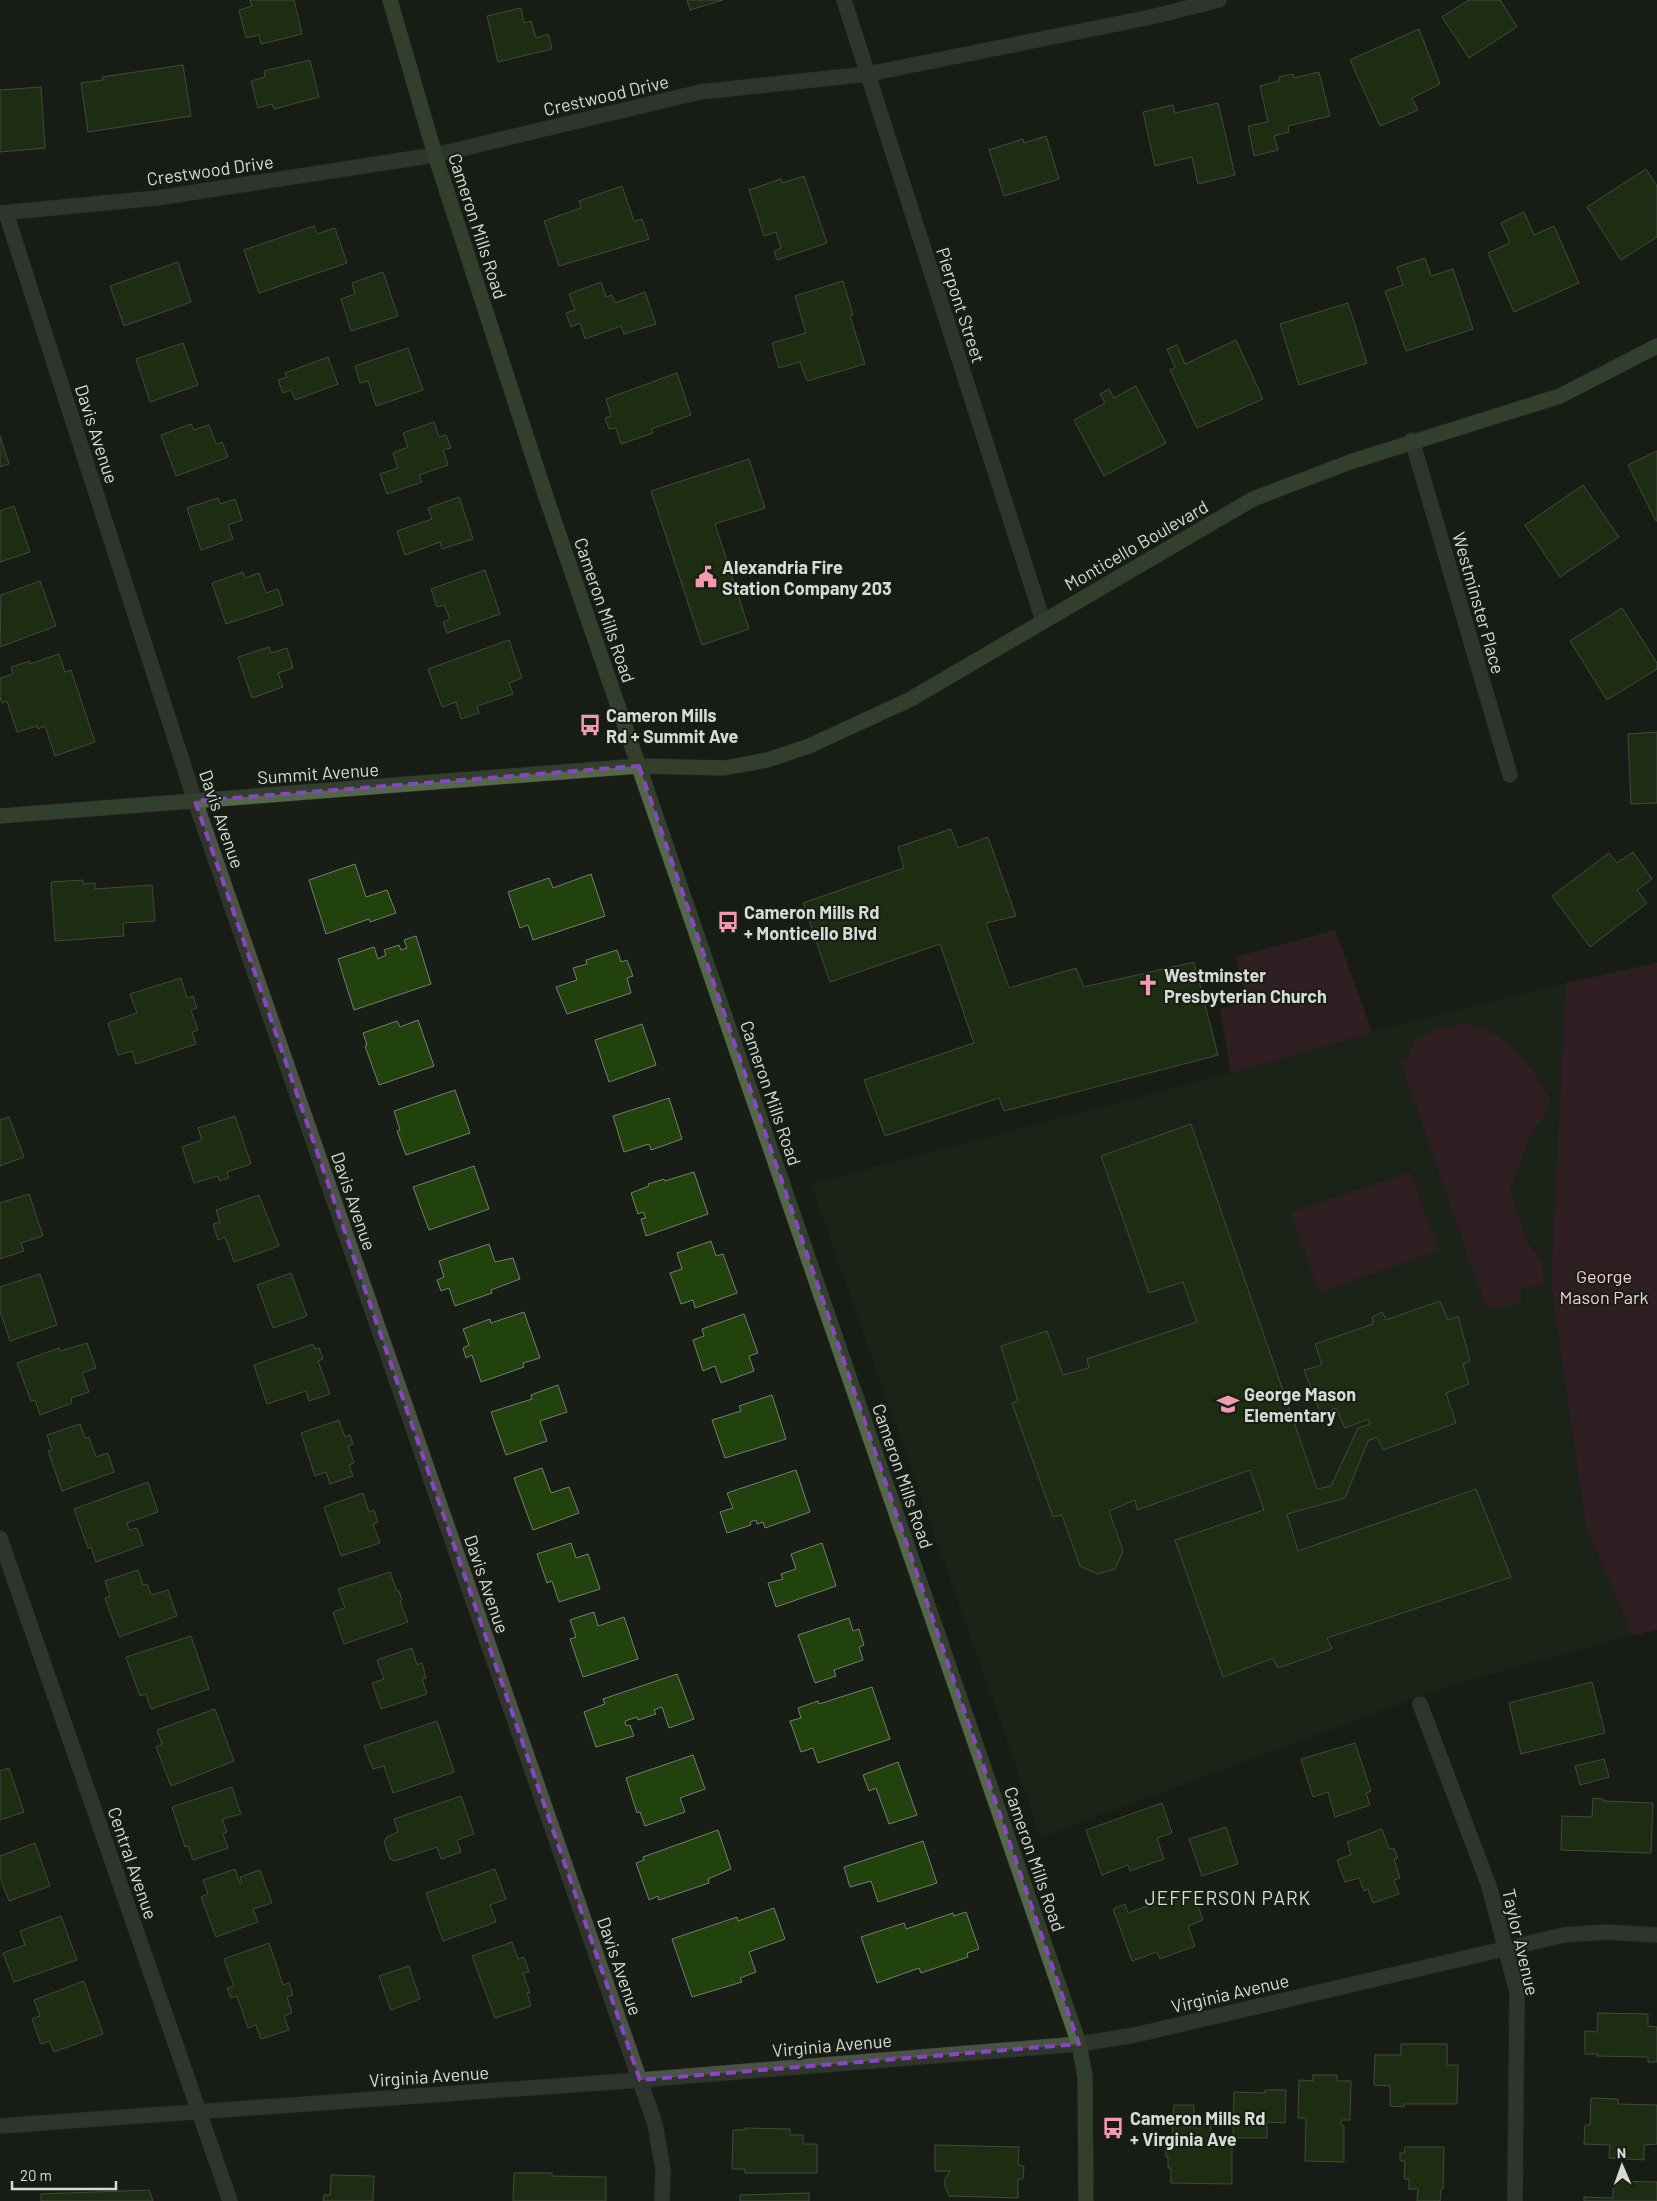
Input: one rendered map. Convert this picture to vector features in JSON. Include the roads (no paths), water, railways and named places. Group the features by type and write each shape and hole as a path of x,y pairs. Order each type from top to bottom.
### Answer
{"street":[{"name":"Cameron Mills Road","path":"390,0 435,155 547,500 1079,2044 1085,2076 1086,2201"},
{"name":"Pierpont Street","path":"844,0 1043,621"},
{"name":"Crestwood Drive","path":"3,213 157,198 435,155 700,92 868,74 1151,17 1219,0"},
{"name":"Davis Avenue","path":"3,213 196,801 655,2124 662,2170 662,2201"},
{"name":"Monticello Boulevard","path":"639,766 724,768 767,760 809,746 909,700 1253,499 1412,440 1560,396 1657,346"},
{"name":"Westminster Place","path":"1412,440 1510,775"},
{"name":"Summit Avenue","path":"0,816 639,766"},
{"name":"Central Avenue","path":"0,1538 230,2201"},
{"name":"Taylor Avenue","path":"1420,1704 1489,1886 1517,1992 1515,2201"},
{"name":"Virginia Avenue","path":"0,2126 640,2080 1079,2044 1135,2035 1564,1935 1605,1932 1657,1936"}],"place":[{"name":"Alexandria Fire Station Company 203","path":"706,577"},
{"name":"Cameron Mills Rd + Summit Ave","path":"590,725"},
{"name":"Cameron Mills Rd + Monticello Blvd","path":"728,922"},
{"name":"Westminster Presbyterian Church","path":"1148,985"},
{"name":"George Mason Elementary","path":"1228,1404"},
{"name":"Cameron Mills Rd + Virginia Ave","path":"1113,2128"}],"district":[{"name":"JEFFERSON PARK","path":"1228,1897"}],"park label":[{"name":"George Mason Park","path":"1604,1286"}]}
